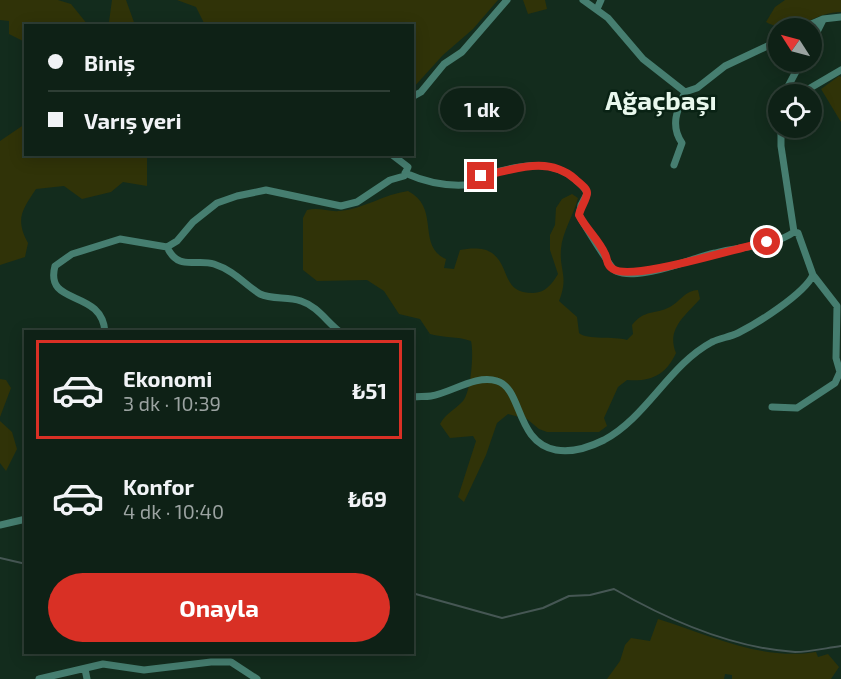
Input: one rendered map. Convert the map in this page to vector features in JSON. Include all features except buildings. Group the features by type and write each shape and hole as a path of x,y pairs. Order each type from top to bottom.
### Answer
{"street":[{"path":"414,96 421,92 444,64 462,52 507,0"},
{"path":"583,0 608,18 643,59 685,92"},
{"path":"597,9 601,0"},
{"path":"823,20 841,17"},
{"path":"674,165 682,143 674,128 677,110 685,92 698,88 725,66 768,46"},
{"path":"817,84 841,70"},
{"path":"781,138 794,232"},
{"path":"394,156 408,167 405,174"},
{"path":"105,330 101,313 91,304 61,291 55,285 52,275 55,266 72,254 120,239 167,247 177,241 193,222 217,203 266,190 341,206 370,196 390,180 405,174 423,181 466,185 481,176 530,165 550,165 572,177 586,189 587,194 579,215 604,252 607,263 622,273 653,271 731,249 783,239 794,232"},
{"path":"772,407 797,408 835,383 840,372 836,358 837,306 813,275 798,233 794,232"},
{"path":"167,247 170,254 180,261 188,264 212,263 240,276 261,294 284,297 313,306 338,330"},
{"path":"414,397 432,396 482,380 496,380 504,385 525,428 536,441 556,450 579,450 606,439 630,420 681,367 712,342 737,333 762,318 808,285 813,275"},
{"path":"0,525 24,519"},
{"path":"39,679 103,664 144,670 231,662 257,679"},
{"path":"85,669 87,679"}],"green space":[{"path":"0,0 58,0 71,4 87,24 24,24 24,42 9,34 9,21 0,20"},
{"path":"112,0 126,0 135,24 109,22"},
{"path":"177,0 498,0 473,29 443,55 414,87 414,24 204,24 196,7"},
{"path":"523,0 545,0 547,9 528,14"},
{"path":"785,0 841,0 841,12 816,18 768,18 775,7"},
{"path":"839,76 841,77 841,122 822,91"},
{"path":"24,125 24,156 147,156 147,186 123,182 111,192 82,199 64,186 36,189 24,209 21,221 28,243 25,257 0,265 0,141"},
{"path":"408,191 418,198 424,207 432,245 437,253 446,259 444,268 454,269 460,250 472,248 485,250 498,259 516,289 533,293 548,287 558,274 550,250 550,235 555,225 556,208 562,199 572,194 578,198 562,243 564,279 559,301 577,317 579,333 583,335 627,340 633,334 632,325 646,314 670,307 693,291 698,290 700,299 683,317 675,330 673,337 676,353 668,367 657,376 643,380 627,380 618,387 604,418 607,426 599,432 547,432 539,429 527,419 508,414 497,423 486,455 464,502 458,497 476,441 473,436 450,438 440,424 466,396 471,372 471,341 430,334 420,319 399,314 384,291 367,280 317,281 303,270 303,218 307,210 349,210"},
{"path":"0,379 6,380 11,388 0,417"},
{"path":"0,421 12,432 17,449 6,471 0,463"},
{"path":"658,619 756,650 796,654 816,652 818,657 828,654 839,667 831,679 732,679 732,675 725,674 724,679 607,679 620,661 625,645 631,638 650,641"}],"waterway":[{"path":"0,558 24,564"},
{"path":"414,594 502,618 543,608 569,596 590,595 614,589 678,622 748,645 795,652 841,646"}],"district":[{"name":"Ağaçbaşı","path":"661,101"}],"route":[{"path":"481,176 530,165 550,165 572,177 586,189 587,194 579,215 582,221 604,252 607,263 611,268 622,273 653,271 714,253 767,242"}]}
